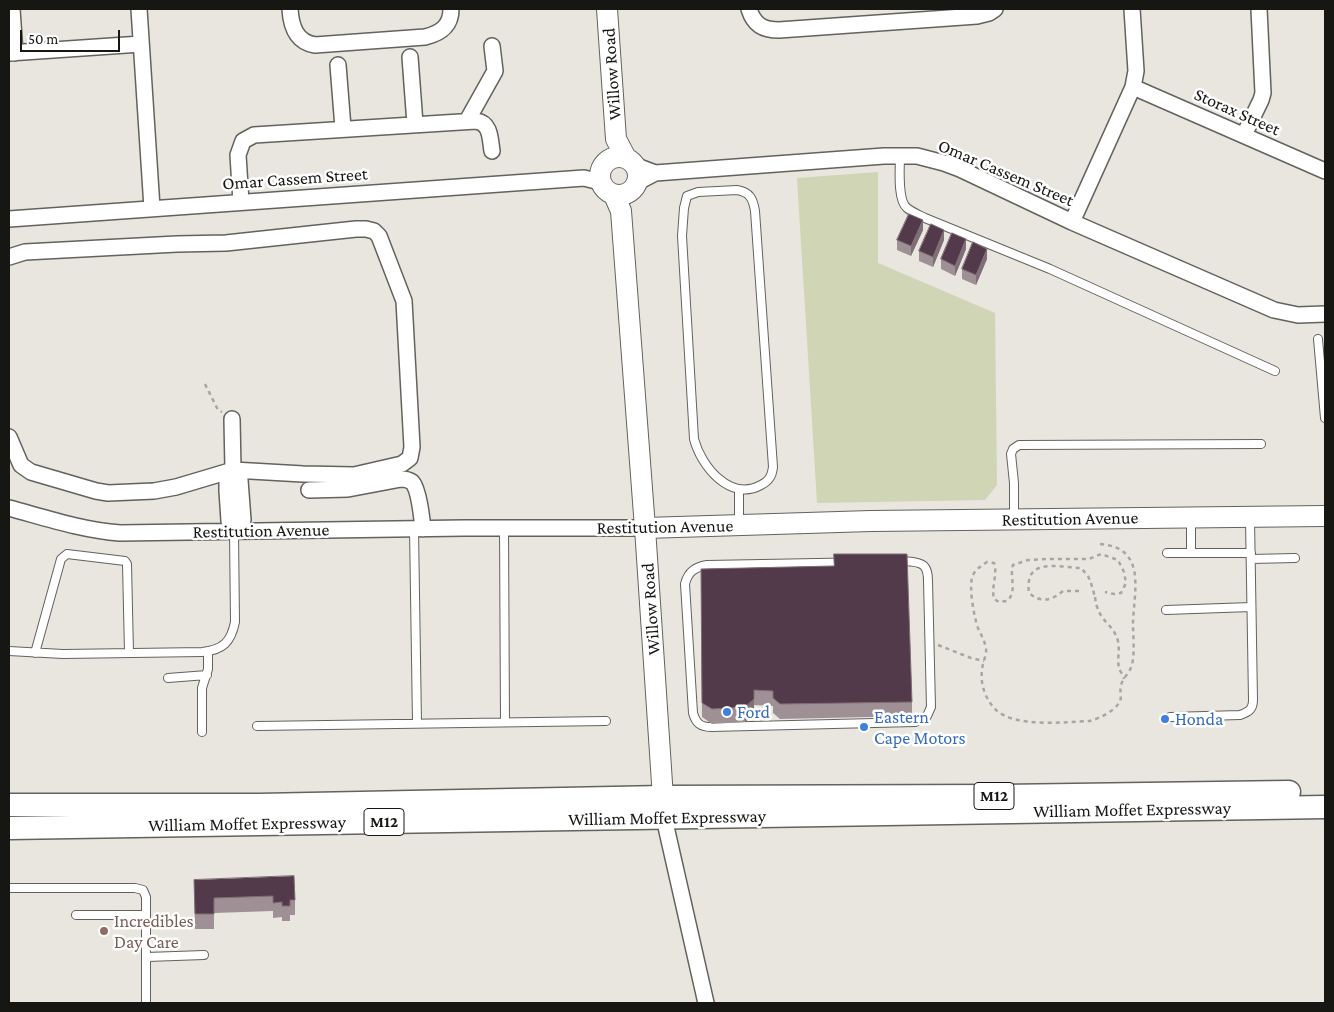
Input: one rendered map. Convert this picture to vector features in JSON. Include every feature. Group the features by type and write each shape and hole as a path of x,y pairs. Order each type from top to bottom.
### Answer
{"main road":[{"name":"William Moffet Expressway","path":"9,828 1002,796 1325,791"},
{"name":"William Moffet Expressway","path":"9,805 1325,807"}],"street":[{"path":"12,9 12,53 141,44"},
{"path":"139,9 152,208"},
{"path":"290,9 292,24 298,37 314,45 425,37 437,34 446,27 451,15 451,9"},
{"name":"Willow Road","path":"607,9 616,139 615,180 646,528 663,807 706,1003"},
{"path":"749,9 758,25 762,28 773,30 873,16 977,16 994,9"},
{"path":"1072,222 1133,87 1136,71 1132,9"},
{"path":"1244,135 1263,93 1259,9"},
{"path":"467,121 495,71 492,46"},
{"path":"410,57 415,124"},
{"path":"338,65 344,128"},
{"name":"Storax Street","path":"1133,87 1325,171"},
{"path":"241,202 238,155 240,146 246,138 262,133 476,121 485,124 488,128 492,152"},
{"name":"Omar Cassem Street","path":"9,219 241,202 615,180 655,173 900,156 930,159 960,169 1072,222 1274,310 1298,315 1325,314"},
{"path":"9,257 25,252 211,244 356,229 374,231 383,242 404,301 412,447 410,458 407,461 395,466 354,475 233,470 176,487 154,491 108,493 31,472 21,465 9,437"},
{"path":"232,419 233,470 227,479 227,491 229,521 234,532"},
{"path":"310,490 348,489 401,479 412,482 417,493 419,529"},
{"name":"Restitution Avenue","path":"9,508 100,531 120,533 646,528 871,521 1325,516"}],"lane":[{"path":"900,156 902,203 907,208 925,218 1050,270 1275,372"},
{"path":"745,191 752,198 755,211 773,467 769,480 756,488 739,490 717,477 708,468 697,451 694,439 682,236 685,200 690,194 698,192 745,191"},
{"path":"1318,339 1325,418"},
{"path":"1014,519 1014,483 1011,454 1014,448 1019,445 1261,444"},
{"path":"739,490 739,525"},
{"path":"1170,718 1240,715 1250,711 1253,700 1250,516"},
{"path":"1191,517 1191,553"},
{"path":"504,528 505,722"},
{"path":"417,723 419,529"},
{"path":"9,651 35,653 129,653 208,651 221,647 233,633 235,622 234,532"},
{"path":"1167,553 1295,558"},
{"path":"35,653 61,559 66,554 125,561 127,564 129,653"},
{"path":"918,562 924,566 928,575 930,642 931,707 927,716 920,721 705,727 697,723 693,713 686,578 694,569 708,565 918,562"},
{"path":"1166,610 1252,607"},
{"path":"202,732 202,688 208,669 208,651"},
{"path":"168,678 207,675"},
{"path":"257,726 606,721"},
{"path":"9,888 138,888 144,892 147,957 146,1003"},
{"path":"76,915 146,915"},
{"path":"147,957 204,955"}],"path":[{"path":"205,384 218,410 228,413 232,419"},
{"path":"1100,544 1113,545 1122,550 1130,560 1137,583 1133,619 1134,655 1131,667 1120,686 1121,697 1118,704 1100,718 1090,721 1020,721 1008,718 996,710 986,697 981,680 986,652 985,641 977,626 974,611 972,577 978,568 987,562 994,563 997,570 993,580 992,591 994,599 999,602 1007,601 1012,597 1011,571 1013,564 1046,558 1089,558 1101,554 1118,560 1124,572 1126,583 1121,593 1104,592"},
{"path":"1079,591 1063,591 1054,598 1036,599 1029,593 1028,584 1031,575 1038,568 1049,565 1081,568 1091,583 1096,609 1100,616 1114,630 1118,640 1119,668 1124,679"},
{"path":"930,642 984,661"}],"green space":[{"path":"878,172 878,263 995,313 997,485 985,500 817,503 797,178"}],"building":[{"path":"909,214 923,220 911,246 897,240"},
{"path":"931,224 944,230 933,257 919,251"},
{"path":"952,233 966,239 955,266 941,259"},
{"path":"973,242 987,249 976,275 962,269"},
{"path":"834,554 907,554 912,702 780,704 773,698 773,691 754,690 754,699 745,707 712,709 702,703 701,569 834,566"},
{"path":"294,876 295,900 290,900 290,906 282,906 282,902 273,903 273,896 214,898 214,914 195,914 194,880"}],"place":[{"name":"Ford","path":"727,712"},
{"name":"Honda","path":"1165,719"},
{"name":"Eastern Cape Motors","path":"864,727"},
{"name":"Incredibles Day Care","path":"104,931"}]}
